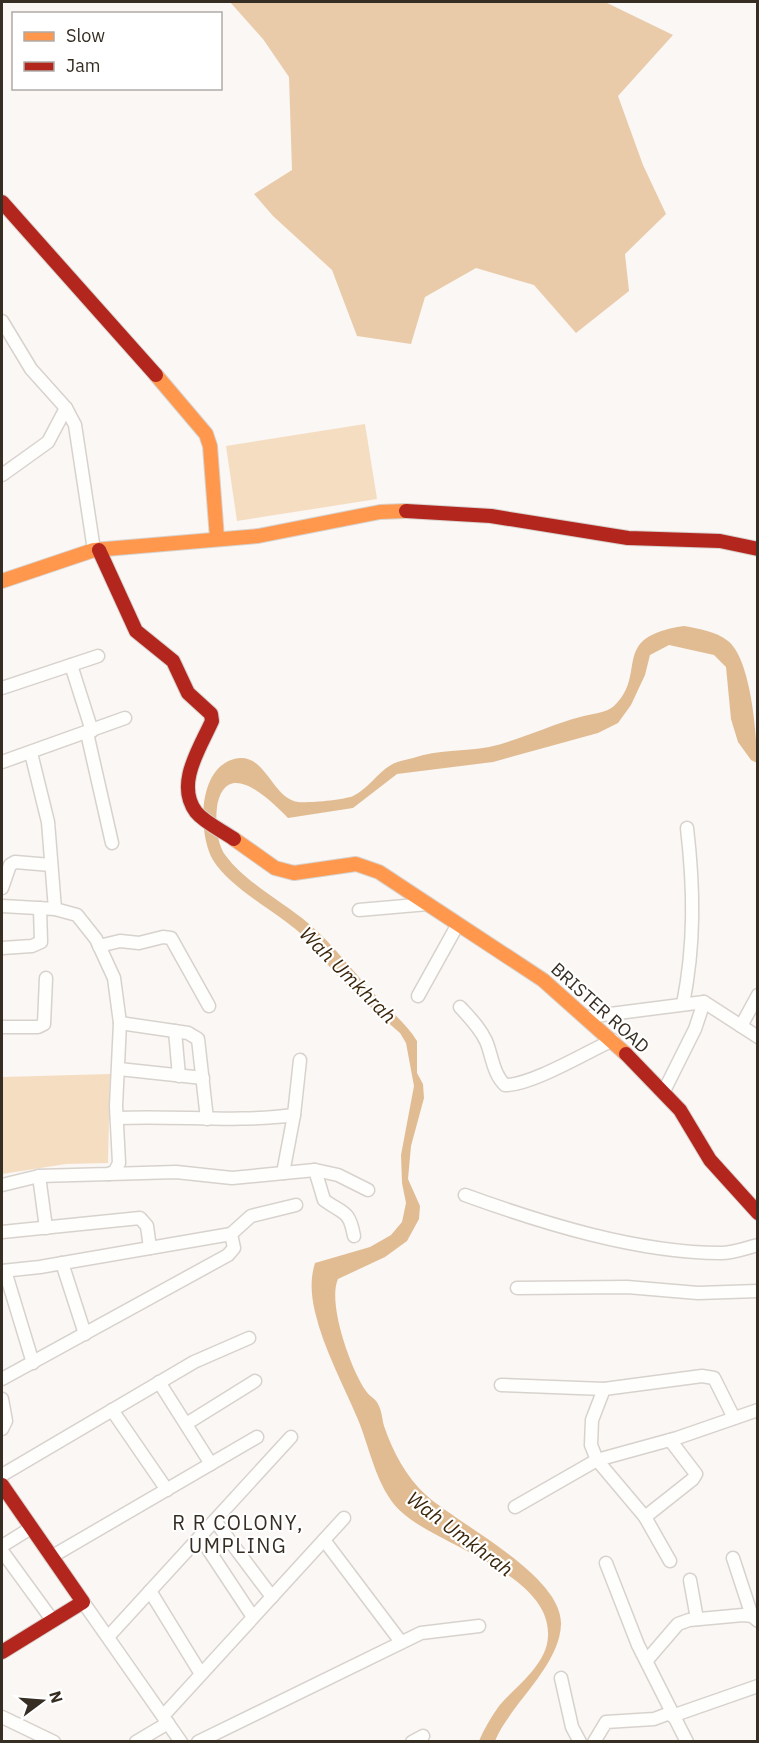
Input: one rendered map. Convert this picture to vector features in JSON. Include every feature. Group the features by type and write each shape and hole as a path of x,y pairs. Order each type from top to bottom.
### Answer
{"street":[{"path":"2,201 121,334 206,434 210,446 217,538"},
{"path":"2,321 31,369 66,408 75,425 97,550"},
{"path":"2,475 48,442 66,408"},
{"path":"2,581 97,550 258,536 380,512 431,511 491,516 628,538 657,541 720,541 758,549"},
{"name":"BRISTER ROAD","path":"97,550 119,589 132,626 141,637 173,661 188,693 211,714 207,732 188,775 186,788 191,806 197,813 222,828 275,868 294,873 356,864 379,872 543,980 613,1040 664,1091 680,1110 721,1174 758,1213"},
{"path":"2,688 98,656"},
{"path":"71,665 90,732 111,843"},
{"path":"2,762 125,718"},
{"path":"31,753 48,822 55,909"},
{"path":"683,1004 691,965 693,906 687,828"},
{"path":"2,888 8,870 15,862 51,865"},
{"path":"359,910 428,904"},
{"path":"2,906 55,909 83,919 99,946 116,986 120,1023 117,1118 119,1164 110,1174"},
{"path":"2,948 32,946 41,942 40,908"},
{"path":"418,996 458,924"},
{"path":"99,946 120,941 139,943 163,937 171,938 210,1006"},
{"path":"2,1027 44,1024 46,978"},
{"path":"741,1026 758,995"},
{"path":"664,1091 695,1029 704,1002"},
{"path":"587,1017 704,1002 758,1037"},
{"path":"460,1007 477,1025 486,1042 498,1076 505,1084 512,1085 536,1076 613,1040"},
{"path":"120,1023 189,1033 198,1039 207,1119"},
{"path":"175,1031 179,1076"},
{"path":"283,1173 294,1116 300,1060"},
{"path":"119,1069 203,1078"},
{"path":"117,1118 177,1116 256,1120 294,1116"},
{"path":"315,1170 324,1200 345,1212 352,1222 354,1236"},
{"path":"2,1185 39,1176 176,1172 232,1178 315,1170 338,1175 368,1190"},
{"path":"39,1176 46,1228"},
{"path":"465,1195 550,1224 655,1247 723,1253 758,1245"},
{"path":"33,1363 3,1271 231,1234 251,1216 296,1205"},
{"path":"2,1232 140,1218 147,1226 150,1248"},
{"path":"2,1379 228,1255 234,1248 231,1234"},
{"path":"62,1263 85,1334"},
{"path":"517,1288 627,1287 698,1293 758,1291"},
{"path":"2,1475 207,1354 249,1338"},
{"path":"501,1385 604,1389 702,1376 714,1378 734,1418"},
{"path":"186,1424 255,1381"},
{"path":"159,1382 211,1464"},
{"path":"604,1389 592,1420 590,1434 597,1460 645,1517 669,1561"},
{"path":"2,1399 6,1421 2,1429"},
{"path":"112,1410 166,1490"},
{"path":"515,1507 597,1460 670,1440 758,1410"},
{"path":"51,1557 258,1437"},
{"path":"108,1637 291,1437"},
{"path":"645,1517 696,1474 670,1440"},
{"path":"2,1485 181,1742"},
{"path":"136,1742 166,1719 201,1674 344,1518"},
{"path":"214,1521 272,1597"},
{"path":"2,1546 31,1528"},
{"path":"200,1537 253,1617"},
{"path":"324,1540 401,1642"},
{"path":"2,1551 53,1621"},
{"path":"647,1660 678,1624 697,1619 755,1618 733,1558"},
{"path":"606,1563 671,1714 687,1742"},
{"path":"690,1580 697,1619"},
{"path":"150,1591 201,1674"},
{"path":"2,1652 83,1602"},
{"path":"198,1742 401,1642 431,1630 478,1626"},
{"path":"561,1678 572,1727 580,1742"},
{"path":"594,1742 606,1722 654,1719 758,1686"},
{"path":"2,1717 54,1742"}],"shaded area":[{"path":"230,2 605,2 673,35 618,96 643,165 666,214 625,254 629,291 576,333 534,285 476,268 425,297 411,344 357,336 332,270 273,216 254,194 292,170 289,77 263,39"},
{"path":"365,424 377,499 237,521 226,446"},
{"path":"110,1074 108,1163 66,1164 2,1174 2,1077"}],"water":[{"name":"Wah Umkhrah","path":"684,626 718,635 736,650 751,698 757,763 751,760 738,742 731,719 726,667 714,655 669,645 650,655 645,675 631,705 618,723 598,733 493,762 397,774 353,808 288,818 260,793 239,783 230,784 222,792 217,807 219,840 223,851 234,865 317,931 417,1041 417,1073 423,1084 424,1098 411,1146 408,1179 420,1206 419,1219 407,1241 385,1257 338,1279 335,1290 336,1304 342,1336 354,1368 366,1391 378,1404 392,1445 412,1480 441,1507 506,1552 527,1570 545,1587 557,1606 561,1624 559,1640 553,1655 502,1727 495,1741 479,1741 499,1706 537,1666 546,1647 548,1636 544,1615 532,1596 514,1579 422,1527 405,1515 388,1496 376,1472 359,1422 324,1340 312,1293 315,1263 370,1247 391,1235 402,1222 406,1203 402,1183 401,1155 414,1086 406,1043 400,1033 344,982 300,933 241,890 221,870 208,849 203,819 204,804 207,788 213,775 222,765 234,759 245,758 254,762 289,799 298,802 334,800 353,796 386,768 399,762 432,753 489,747 569,720 607,710 614,706 624,694 638,647 646,638 661,631"}],"traffic: slow":[{"path":"156,375 206,434 210,446 217,538"},
{"path":"2,581 94,550 258,536 380,512 406,511"},
{"path":"234,839 275,868 294,873 356,864 379,872 543,980 626,1054"}],"traffic: jam":[{"path":"2,202 156,375"},
{"path":"406,511 491,516 628,538 720,541 758,549"},
{"path":"99,550 136,631 173,661 188,693 211,714 212,721 196,754 189,778 190,801 200,816 234,839"},
{"path":"626,1054 680,1110 710,1160 758,1213"},
{"path":"2,1485 83,1602 2,1652"}],"district":[{"name":"R R COLONY, UMPLING","path":"238,1534"}]}
